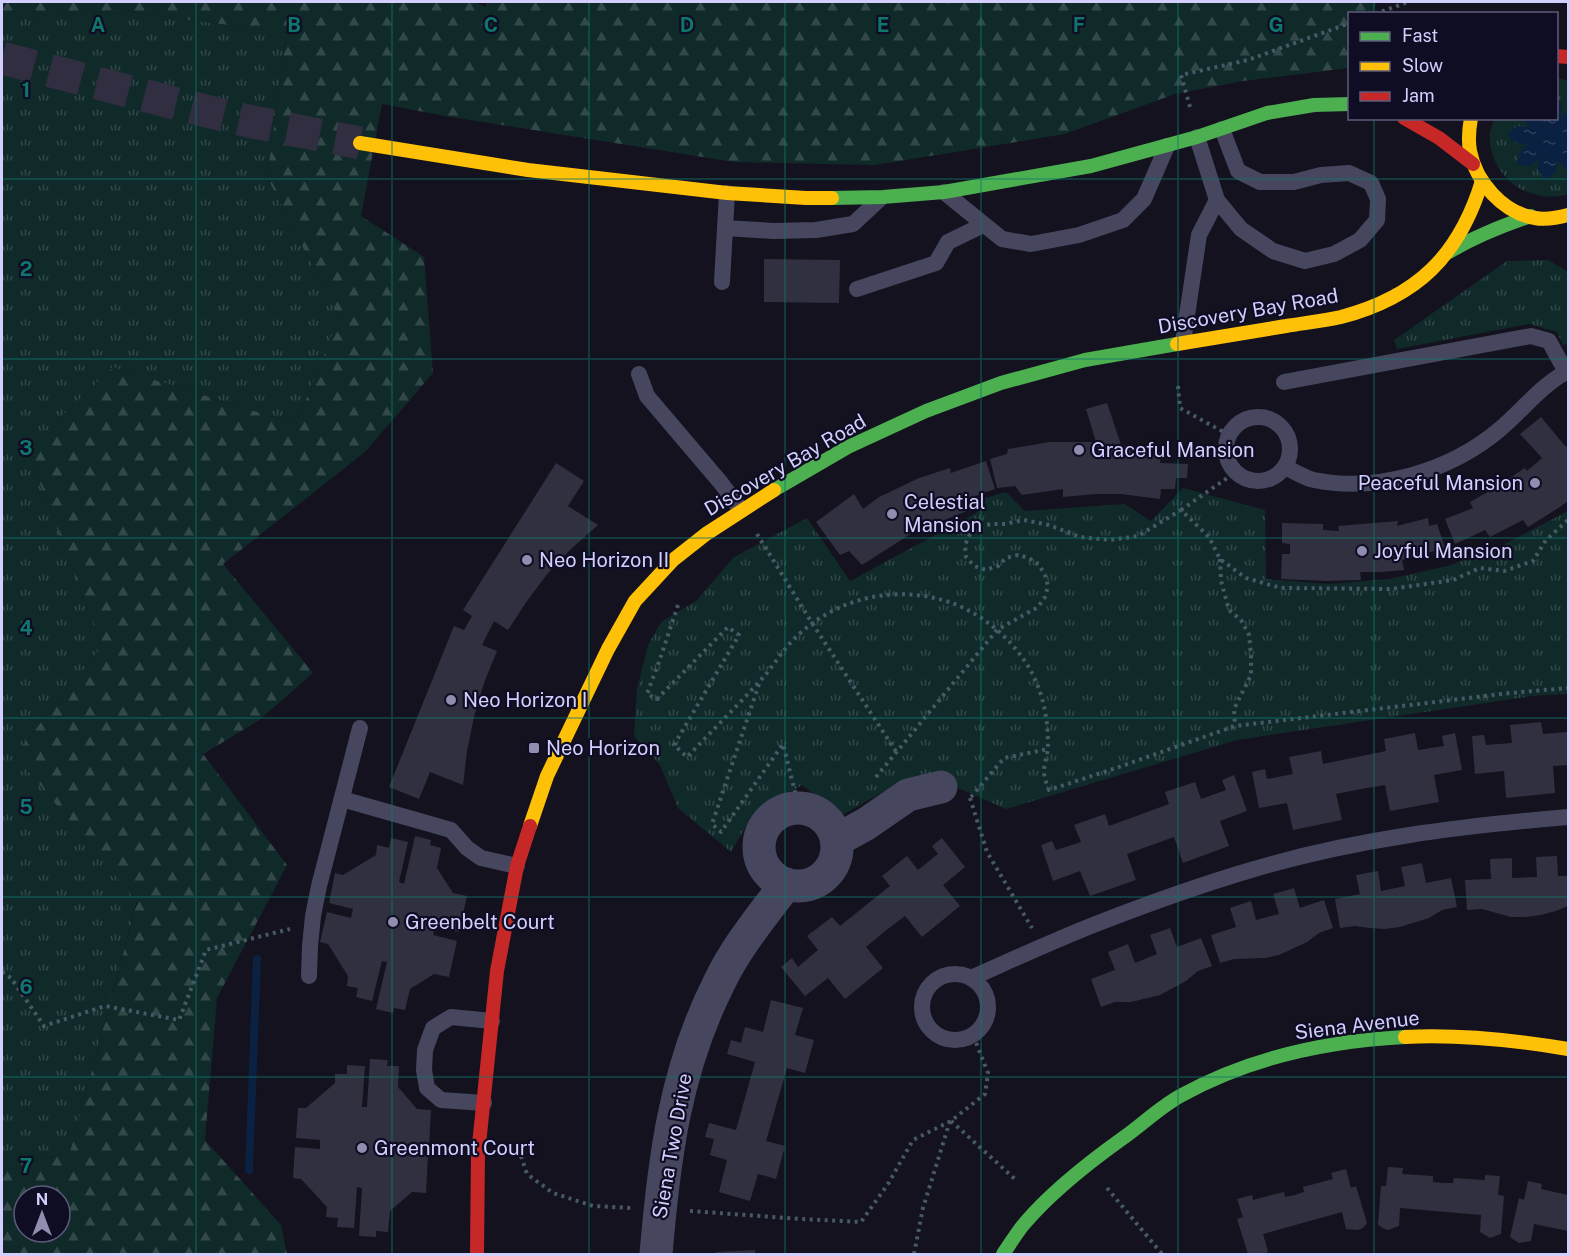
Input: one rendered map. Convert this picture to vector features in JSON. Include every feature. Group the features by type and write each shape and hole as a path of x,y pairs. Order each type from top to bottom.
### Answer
{"street":[{"path":"360,143 528,170 727,193 806,198 883,197 944,192 1091,166 1197,137 1267,113 1314,105 1348,104"},
{"path":"1408,120 1439,138 1473,164"},
{"path":"1470,120 1468,127 1469,146 1473,164 1482,181 1509,207 1555,219"},
{"name":"Discovery Bay Road","path":"477,1254 478,1154 497,971 517,866 547,776 608,649 635,601 673,560 741,510 848,447 926,411 1001,383 1085,360 1340,316 1383,303 1422,279 1448,253 1476,204 1482,181"},
{"name":"Discovery Bay Road","path":"1448,253 1500,226 1555,219"},
{"path":"837,840 908,795 956,792"},
{"path":"799,808 812,810 824,817 832,827 837,840 837,853 832,866 824,876 813,883 800,886 786,885 770,874 760,858 760,834 766,823 775,815 787,809 799,808"},
{"name":"Siena Two Drive","path":"656,1254 667,1151 678,1093 695,1036 719,982 750,931 786,885"},
{"name":"Siena Avenue","path":"1003,1254 1021,1227 1087,1164 1182,1095 1239,1069 1299,1049 1405,1037 1464,1036 1520,1040 1569,1049"}],"lane":[{"path":"1197,137 1217,200 1241,229 1274,251 1305,261 1334,254 1359,240 1377,220 1378,200 1371,183 1349,173 1321,175 1294,182 1260,183 1238,171 1222,129"},
{"path":"944,192 1002,239 1031,244 1079,235 1123,220 1144,199 1167,145"},
{"path":"722,282 727,193"},
{"path":"725,228 774,231 816,230 853,224 883,197"},
{"path":"1183,342 1199,235 1217,200"},
{"path":"857,289 936,263 948,242 983,225"},
{"path":"1284,382 1531,336 1549,341 1568,371 1545,387 1499,430 1470,452 1436,467 1395,479 1349,484 1312,479 1285,467"},
{"path":"639,374 647,396 741,510"},
{"path":"1264,417 1274,421 1288,436 1289,457 1285,467 1277,475 1267,479 1256,481 1245,478 1236,472 1226,454 1229,435 1235,426 1244,420 1264,417"},
{"path":"309,976 313,916 360,728"},
{"path":"342,799 451,830 467,848 481,858 517,866"},
{"path":"971,978 1099,923 1175,894 1253,869 1413,834 1494,823 1569,817"},
{"path":"961,974 980,985 986,994 987,1017 973,1035 952,1040 933,1032 926,1023 922,1013 925,992 940,977 961,974"},
{"path":"484,1103 441,1100 427,1088 424,1070 425,1050 433,1028 451,1017 492,1021"}],"path":[{"path":"1380,12 1408,2"},
{"path":"1197,137 1181,75 1248,60 1348,24"},
{"path":"1178,386 1180,408 1229,435"},
{"path":"873,819 866,806 867,791 874,779 997,630 1038,607 1046,597 1048,586 1046,575 1039,565 1029,558 1018,555 1006,558 998,566 986,570 974,566 966,557 965,545 970,534 980,527 991,524 1024,520 1049,525 1080,537 1110,540 1138,536 1236,472"},
{"path":"1181,510 1209,537 1220,559 1221,581 1229,610 1241,620 1249,635 1251,675 1234,709 1235,726"},
{"path":"1220,559 1246,578 1281,588 1391,590 1453,580 1480,568 1504,571 1533,561 1546,540 1569,520"},
{"path":"757,534 897,753"},
{"path":"678,604 647,694 657,699 728,627 739,635 674,745 687,757 760,681 793,640 812,623 858,600 883,595 909,594 934,597 959,606 997,630 1019,653 1033,674 1046,715 1048,748 1044,773 1049,790 1235,726 1569,688"},
{"path":"760,681 712,824 721,832 783,744 799,808"},
{"path":"1037,950 1031,926 987,852 956,792 1004,758 1048,748"},
{"path":"2,972 11,978 44,1026 105,1006 179,1020 206,950 295,928"},
{"path":"520,1156 527,1174 554,1193 593,1206 861,1222 888,1184 913,1140 951,1120 985,1094 988,1073 973,1035"},
{"path":"951,1120 1016,1180"},
{"path":"914,1254 923,1208 951,1120"},
{"path":"1087,1164 1162,1254"}],"green space":[{"path":"2,2 474,2 486,7 486,2 1376,2 1374,12 1348,12 1348,68 1243,81 1175,94 1065,134 875,165 734,162 382,104 361,216 424,257 433,373 365,452 223,564 313,673 258,721 203,754 287,865 217,998 205,1140 281,1225 287,1254 2,1254 2,1171 70,1152 137,902 15,755 102,646 27,450 113,367 296,424 339,318 267,177 287,33 116,10 2,19"},
{"path":"116,10 287,33 267,177 339,318 296,424 113,367 27,450 102,646 15,755 137,901 70,1152 2,1171 2,19"},
{"path":"1558,78 1568,81 1568,194 1553,197 1539,195 1513,184 1495,162 1490,132 1494,120 1558,120"},
{"path":"1548,260 1568,272 1568,344 1563,345 1557,332 1529,324 1397,349 1394,340 1507,261"},
{"path":"1183,488 1265,510 1266,579 1328,584 1389,579 1448,566 1501,546 1568,511 1568,694 1532,696 1237,740 1006,809 927,774 883,792 842,815 802,785 752,816 731,852 678,808 660,765 634,736 637,689 648,645 661,622 696,601 734,557 807,518 850,581 976,513 985,498 1006,492 1025,511 1125,504 1151,521"}],"water":[{"path":"1558,99 1562,105 1561,117 1568,111 1568,170 1557,160 1556,172 1546,180 1538,171 1539,159 1530,166 1517,165 1519,153 1528,144 1515,143 1508,134 1517,126 1529,127 1524,120 1558,120"}],"building":[{"path":"764,259 840,260 839,303 764,302"},
{"name":"Graceful Mansion","path":"1107,403 1121,445 1161,452 1160,463 1188,464 1187,478 1176,478 1175,489 1161,489 1160,499 1121,494 1063,497 1063,489 1022,495 1015,486 997,488 990,459 1007,454 1008,449 1050,442 1096,442 1086,409"},
{"name":"Peaceful Mansion","path":"1541,417 1566,447 1568,445 1568,501 1528,527 1523,520 1490,537 1485,530 1455,544 1445,519 1473,508 1470,502 1525,468 1527,471 1542,458 1520,434"},
{"name":"Celestial Mansion","path":"986,461 995,489 964,500 967,511 912,533 862,565 849,551 840,555 816,522 854,494 863,509 879,497 919,478 950,468 951,473"},
{"path":"556,463 584,481 568,506 598,525 548,573 508,630 494,621 482,645 497,651 474,717 463,785 430,772 419,799 389,787 454,626 464,630 472,616 463,610"},
{"name":"Joyful Mansion","path":"1428,518 1429,526 1437,524 1445,548 1402,560 1404,570 1360,572 1361,580 1281,579 1282,554 1290,554 1290,544 1282,543 1282,523 1323,524 1323,530 1339,531 1338,526 1398,521 1397,526"},
{"path":"1541,722 1543,734 1568,732 1568,765 1553,766 1555,793 1506,798 1504,771 1475,774 1472,736 1484,735 1486,745 1512,743 1510,725"},
{"path":"1415,733 1418,750 1444,746 1442,736 1455,733 1462,770 1434,775 1439,802 1390,811 1385,785 1361,789 1336,794 1342,820 1293,830 1287,803 1259,808 1252,772 1265,769 1267,779 1293,774 1289,757 1321,751 1323,764 1386,751 1384,739"},
{"path":"1234,775 1247,811 1220,821 1229,846 1183,863 1174,837 1127,854 1136,880 1090,896 1080,871 1053,881 1041,845 1052,841 1056,850 1081,842 1074,825 1105,814 1109,826 1169,804 1165,792 1195,782 1201,799 1226,790 1222,780"},
{"name":"Greenbelt Court","path":"415,836 431,840 430,845 441,848 437,868 453,893 467,896 459,932 435,927 433,935 457,941 449,977 434,974 410,989 405,1010 394,1008 393,1013 376,1009 387,962 382,961 372,1001 356,997 358,988 347,986 348,976 328,944 320,942 327,912 351,918 353,909 329,903 335,873 343,875 376,855 377,845 389,848 391,838 408,842 399,882 404,884"},
{"path":"942,838 965,867 943,885 960,906 922,937 905,916 885,931 866,947 883,968 845,999 828,978 805,996 781,967 792,958 798,967 818,950 807,936 832,917 840,926 890,886 882,876 907,856 918,870 938,854 932,846"},
{"path":"1557,856 1558,876 1568,876 1568,906 1541,915 1526,917 1511,917 1482,909 1467,910 1465,880 1491,879 1490,859 1512,858 1512,878 1537,877 1536,857"},
{"path":"1422,863 1426,883 1451,878 1457,907 1442,910 1429,918 1400,927 1340,928 1335,899 1360,894 1356,875 1378,871 1381,891 1405,886 1401,867"},
{"path":"1294,888 1300,908 1324,900 1333,928 1279,955 1234,959 1220,963 1211,935 1236,927 1230,908 1251,901 1256,920 1279,914 1273,894"},
{"path":"1170,928 1177,947 1201,938 1212,966 1198,971 1186,981 1160,995 1131,1002 1115,1002 1101,1007 1091,979 1115,970 1108,952 1128,944 1135,963 1157,954 1150,935"},
{"path":"771,1000 803,1008 795,1035 814,1040 805,1073 787,1068 766,1141 785,1146 776,1179 758,1174 750,1201 719,1192 727,1160 710,1155 714,1139 705,1137 709,1123 736,1130 755,1062 727,1054 731,1040 741,1043 745,1027 763,1032"},
{"name":"Greenmont Court","path":"370,1059 388,1060 387,1066 399,1066 398,1087 417,1109 431,1110 429,1147 405,1146 404,1155 428,1156 426,1193 412,1192 390,1211 388,1232 376,1231 376,1237 359,1236 362,1188 357,1187 354,1228 337,1227 338,1218 326,1217 327,1207 301,1179 293,1178 295,1147 320,1149 320,1140 296,1138 298,1108 306,1108 335,1083 335,1074 347,1074 347,1065 365,1066 362,1107 367,1107"},
{"path":"1388,1167 1403,1168 1402,1174 1433,1176 1433,1182 1443,1183 1453,1183 1454,1178 1485,1180 1485,1175 1500,1176 1498,1195 1504,1196 1501,1234 1490,1238 1480,1232 1481,1215 1400,1208 1399,1226 1388,1230 1382,1228 1378,1224 1381,1186 1386,1186"},
{"path":"1346,1169 1351,1188 1356,1186 1367,1223 1363,1228 1346,1229 1342,1212 1263,1234 1268,1251 1265,1254 1248,1254 1237,1219 1243,1217 1237,1199 1252,1195 1253,1200 1284,1192 1285,1197 1295,1195 1304,1192 1303,1187 1333,1179 1331,1173"},
{"path":"1528,1181 1542,1184 1541,1189 1568,1195 1568,1231 1534,1224 1531,1241 1519,1243 1510,1237 1519,1198 1524,1200"},
{"path":"755,1250 755,1254 717,1254 716,1252"}],"waterway":[{"path":"249,1170 257,959"}],"tunnel":[{"path":"2,58 248,121 360,143"}],"traffic: fast":[{"path":"832,198 944,192 1091,166 1197,137 1267,113 1314,105 1348,104"},
{"path":"1449,252 1489,232 1531,216"},
{"path":"774,490 848,447 926,411 1001,383 1085,360 1177,344"},
{"path":"1003,1254 1024,1224 1058,1189 1174,1099 1235,1070 1290,1053 1347,1042 1405,1037"}],"traffic: slow":[{"path":"1471,120 1469,143 1473,163 1485,185 1502,203 1512,210 1535,218 1556,218 1568,215"},
{"path":"360,143 528,170 727,193 832,198"},
{"path":"1177,344 1341,317 1392,298 1431,270 1447,252 1461,231 1482,181"},
{"path":"530,826 547,776 608,649 635,601 673,560 706,534 774,490"},
{"path":"1405,1037 1487,1038 1568,1049"}],"traffic: jam":[{"path":"1558,56 1568,57"},
{"path":"1408,120 1439,138 1473,164"},
{"path":"477,1254 478,1154 497,971 517,866 530,826"}],"place":[{"name":"Graceful Mansion","path":"1079,450"},
{"name":"Peaceful Mansion","path":"1535,483"},
{"name":"Celestial Mansion","path":"892,514"},
{"name":"Joyful Mansion","path":"1362,551"},
{"name":"Neo Horizon II","path":"527,560"},
{"name":"Neo Horizon I","path":"451,700"},
{"name":"Neo Horizon","path":"534,748"},
{"name":"Greenbelt Court","path":"393,922"},
{"name":"Greenmont Court","path":"362,1148"}]}
